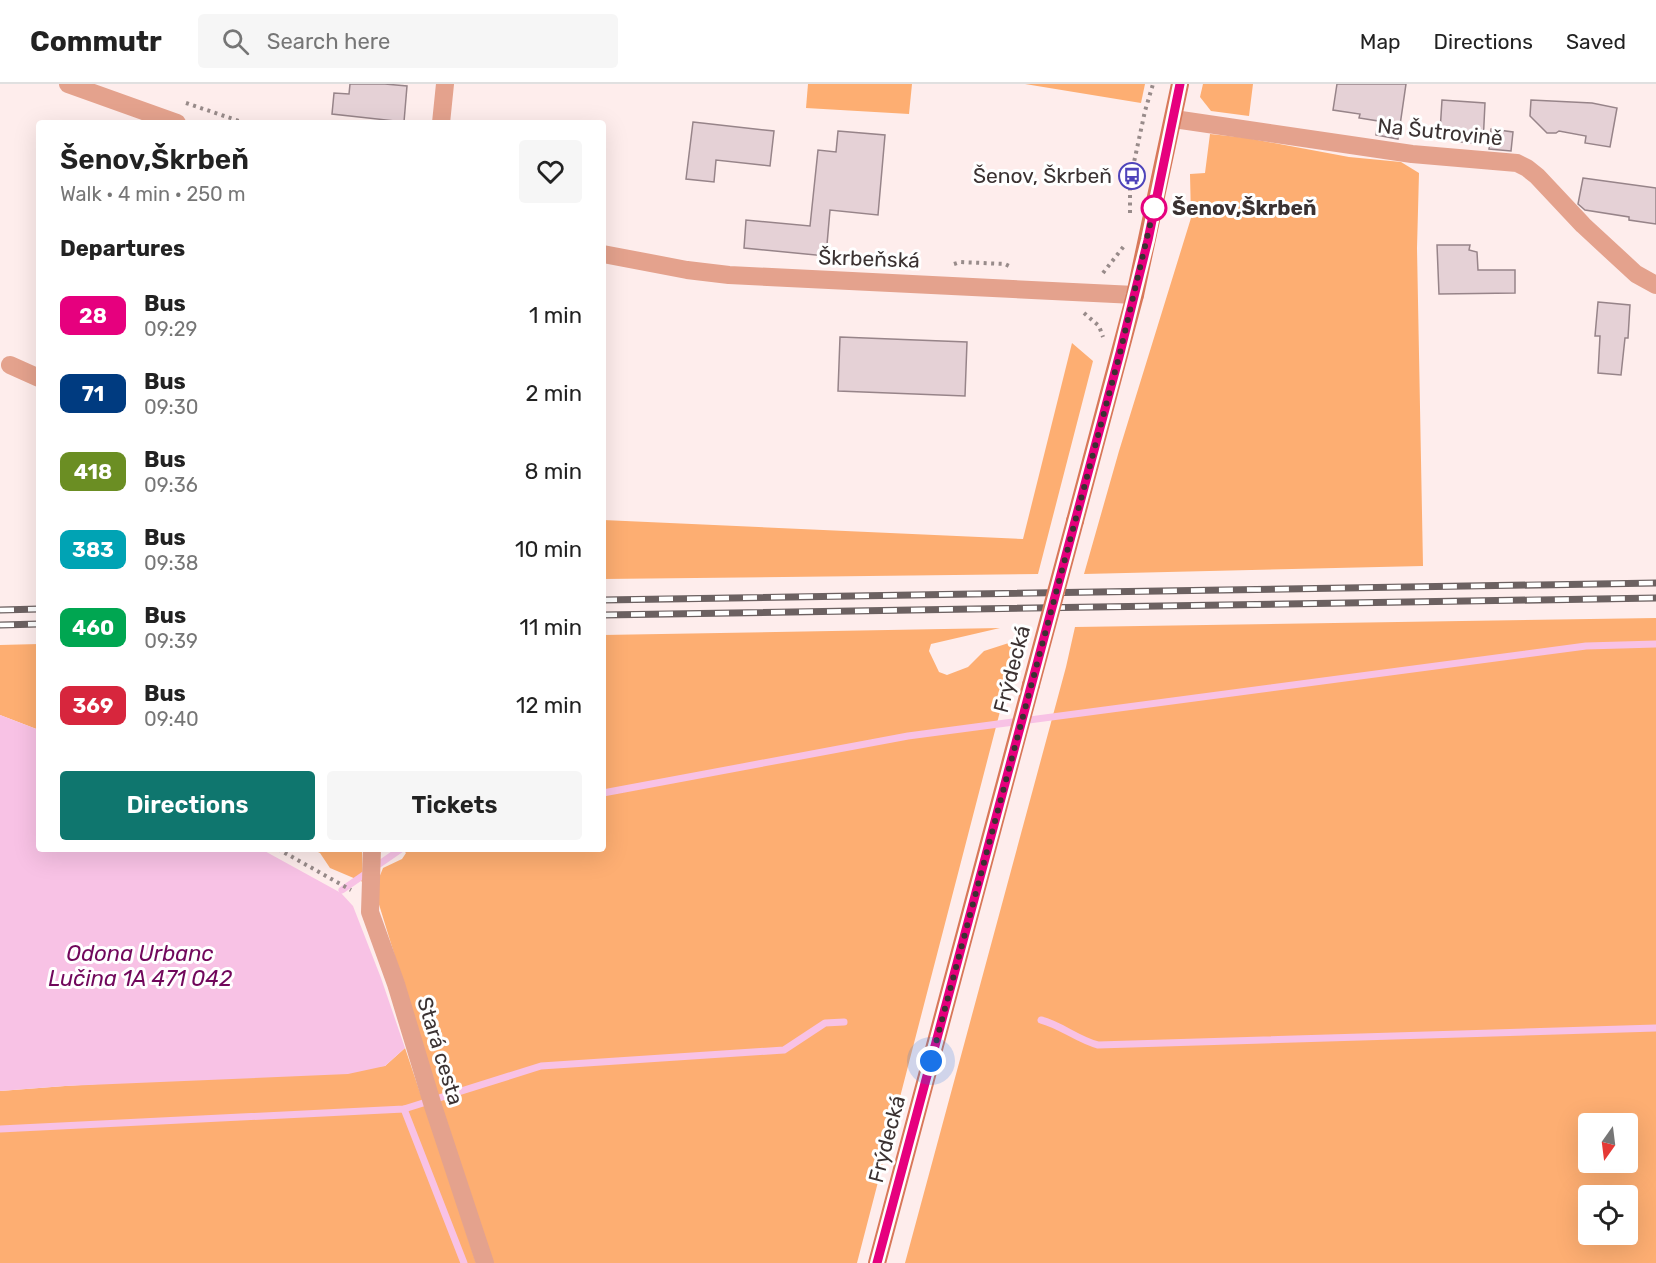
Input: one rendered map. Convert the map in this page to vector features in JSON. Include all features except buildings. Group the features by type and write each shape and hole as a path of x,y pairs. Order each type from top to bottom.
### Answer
{"main road":[{"name":"Frýdecká","path":"877,1263 1135,295 1180,84"}],"street":[{"path":"68,84 169,120"},
{"path":"441,120 445,84"},
{"name":"Na Šutrovině","path":"1174,118 1412,154 1517,163 1537,176 1583,225 1636,274 1656,285"},
{"name":"Škrbeňská","path":"606,255 687,270 729,275 1135,295"},
{"path":"10,365 36,377"},
{"name":"Stará cesta","path":"372,852 370,912 396,984 485,1263"}],"path":[{"path":"1130,220 1130,181 1153,84"},
{"path":"1096,276 1103,273 1125,244 1127,237"},
{"path":"950,265 960,262 1005,264 1014,268"},
{"path":"1080,310 1099,326 1103,341 1102,348 1120,353"},
{"path":"283,852 371,901"}],"shaded area":[{"path":"808,84 912,84 909,114 806,108"},
{"path":"1025,84 1145,84 1141,103"},
{"path":"1203,84 1253,84 1249,116 1211,111 1200,97"},
{"path":"1210,134 1247,138 1349,157 1401,162 1419,173 1417,248 1423,566 1084,574 1119,451 1191,218 1190,174 1205,173"},
{"path":"1072,343 1093,361 1038,574 606,579 606,520 1023,539"},
{"path":"1656,618 1656,1263 905,1263 1075,627"},
{"path":"1000,628 931,644 929,651 939,672 947,675 968,667 984,651 1021,639 1004,696 857,1263 492,1263 469,1197 377,898 379,878 383,868 402,859 405,852 606,852 606,635"},
{"path":"36,644 36,729 0,715 0,645"},
{"path":"318,852 362,852 363,882 330,868"},
{"path":"405,1048 476,1263 0,1263 0,1091 385,1066"}],"water":[{"name":"Odona Urbanc Lučina 1A 471 042","path":"0,715 36,729 36,852 266,852 341,893 353,906 405,1048 385,1066 348,1074 65,1086 0,1091"}],"waterway":[{"path":"606,792 908,736 1586,646 1656,644"},
{"path":"342,890 397,852"},
{"path":"1041,1020 1098,1045 1656,1028"},
{"path":"0,1129 404,1109 541,1066 784,1050 825,1023 844,1022"},
{"path":"404,1109 464,1263"}],"railway":[{"path":"606,600 1656,583"},
{"path":"606,615 1656,598"},
{"path":"0,610 36,609"},
{"path":"0,625 36,624"}],"bus line":[{"name":"28","path":"877,1263 1120,353 1148,240 1180,84"}],"place":[{"name":"Šenov, Škrbeň","path":"1132,176"},
{"name":"Šenov,Škrbeň","path":"1154,208"}],"route":[{"path":"931,1061 1120,353 1154,208"}]}
